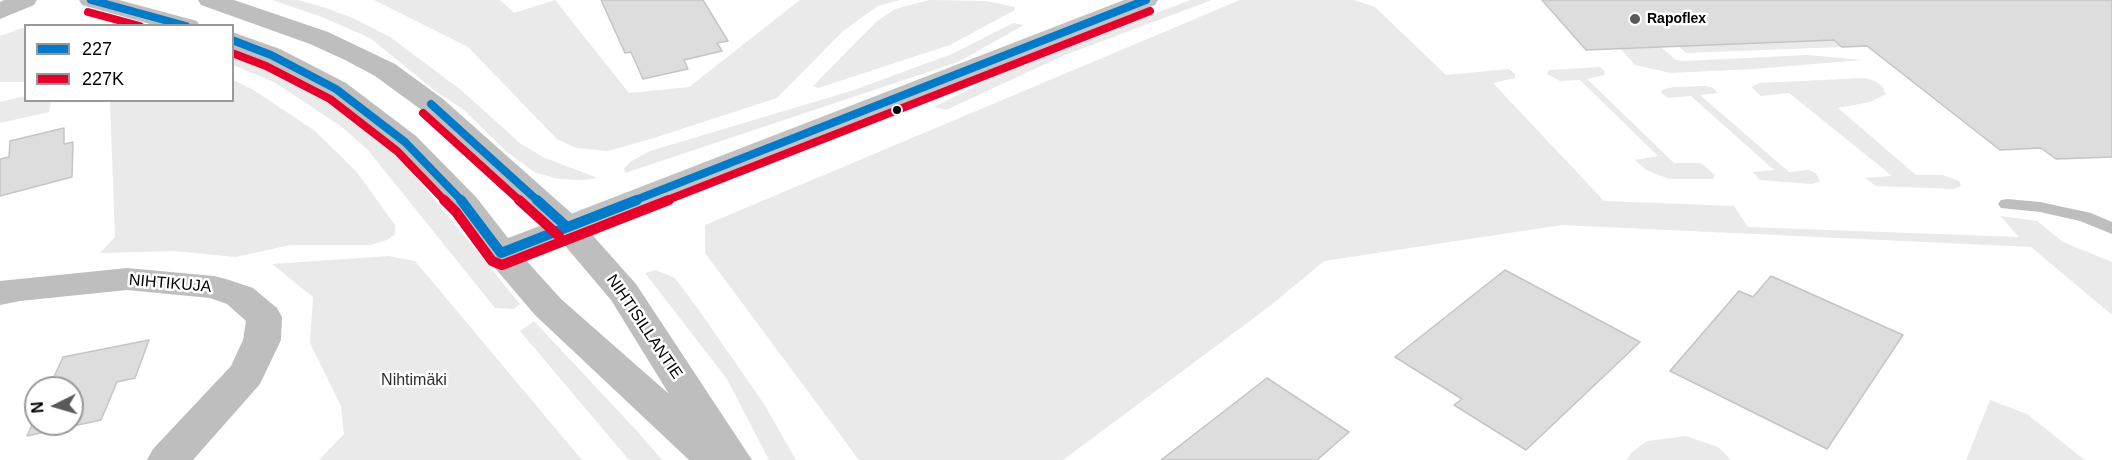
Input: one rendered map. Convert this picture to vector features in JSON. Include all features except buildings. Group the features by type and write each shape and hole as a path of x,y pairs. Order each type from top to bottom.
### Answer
{"main road":[{"path":"567,227 1146,0"}],"street":[{"path":"0,11 25,0"},
{"path":"91,0 181,24"},
{"name":"NIHTISILLANTIE","path":"210,0 319,38 384,70 433,105 567,227 624,292 731,460"},
{"path":"234,41 271,55 336,89 405,142 465,204 501,253 548,307 716,460"},
{"path":"501,253 567,227"},
{"name":"NIHTIKUJA","path":"0,294 32,288 138,280 214,287 240,296 264,317 262,340 246,374 168,460"}],"lane":[{"path":"2007,204 2040,207 2085,217 2112,228"}],"green space":[{"path":"272,0 298,0 326,8 355,19 390,37 461,90 521,144 545,158 598,178 559,179 536,173 508,153 464,110 434,90 370,38 322,17"},
{"path":"374,0 500,0 514,13 555,0 629,93 689,87 800,0 900,0 878,6 843,31 777,98 608,151 576,148 557,139 468,47"},
{"path":"929,0 986,1 1015,7 1015,10 950,45 818,88 813,86 877,21 895,9"},
{"path":"1191,0 1212,0 1065,55 946,110 934,107 1027,60"},
{"path":"1240,0 1354,0 1375,7 1446,75 1509,69 1515,74 1515,78 1493,83 1604,201 1734,206 1748,227 2019,237 2000,216 2037,221 2063,242 2112,262 2112,315 2031,247 1562,225 1324,261 1270,306 1063,460 859,460 705,253 705,225"},
{"path":"1013,23 1024,25 960,61 625,173 624,169 630,162 650,151 851,91 952,54"},
{"path":"24,27 24,82 0,82 0,36"},
{"path":"1834,40 1842,47 1686,53 1678,46"},
{"path":"1661,47 1676,60 1684,61 1808,55 1862,60 1670,73 1635,65 1620,48"},
{"path":"234,54 293,80 339,107 398,155 520,304 514,309 495,308 367,149 342,127 276,83 234,65"},
{"path":"1601,67 1605,72 1604,75 1587,79 1674,163 1701,163 1715,175 1713,179 1669,179 1646,170 1635,160 1658,156 1580,80 1560,81 1547,74 1549,70"},
{"path":"1865,78 1883,87 1886,94 1870,102 1838,108 1916,175 1943,175 1959,181 1961,185 1959,187 1954,189 1876,186 1865,178 1892,176 1789,93 1761,96 1751,87 1760,83"},
{"path":"234,80 252,89 315,131 356,171 395,225 395,234 387,240 371,245 290,245 236,257 174,251 100,253 115,237 110,102 234,102"},
{"path":"1706,86 1718,93 1700,95 1789,172 1809,170 1816,173 1820,181 1811,184 1760,180 1753,172 1774,170 1691,96 1669,98 1661,93 1662,90 1673,87"},
{"path":"24,96 24,102 51,102 49,112 0,123 0,102"},
{"name":"Nihtimäki","path":"389,256 415,261 582,460 319,460 344,434 341,406 310,343 313,297 272,264"},
{"path":"656,270 675,278 701,313 764,404 796,460 769,460 727,379 645,273"},
{"path":"534,321 662,460 629,460 520,331"},
{"path":"1990,400 2027,414 2085,460 1966,460"},
{"path":"1686,436 1718,447 1731,460 1627,460 1631,453 1647,441"}],"transit line":[{"name":"227","path":"91,0 179,24"},
{"name":"227","path":"234,41 271,55 336,89 405,142 465,204 501,253 1146,0"},
{"name":"227K","path":"234,54 266,66 330,99 397,151 456,212 492,261 502,265 1150,11"},
{"name":"227K","path":"88,12 133,24"},
{"name":"227","path":"431,104 567,227"},
{"name":"227K","path":"423,113 559,236"}],"place":[{"name":"Rapoflex","path":"1635,19"}]}
